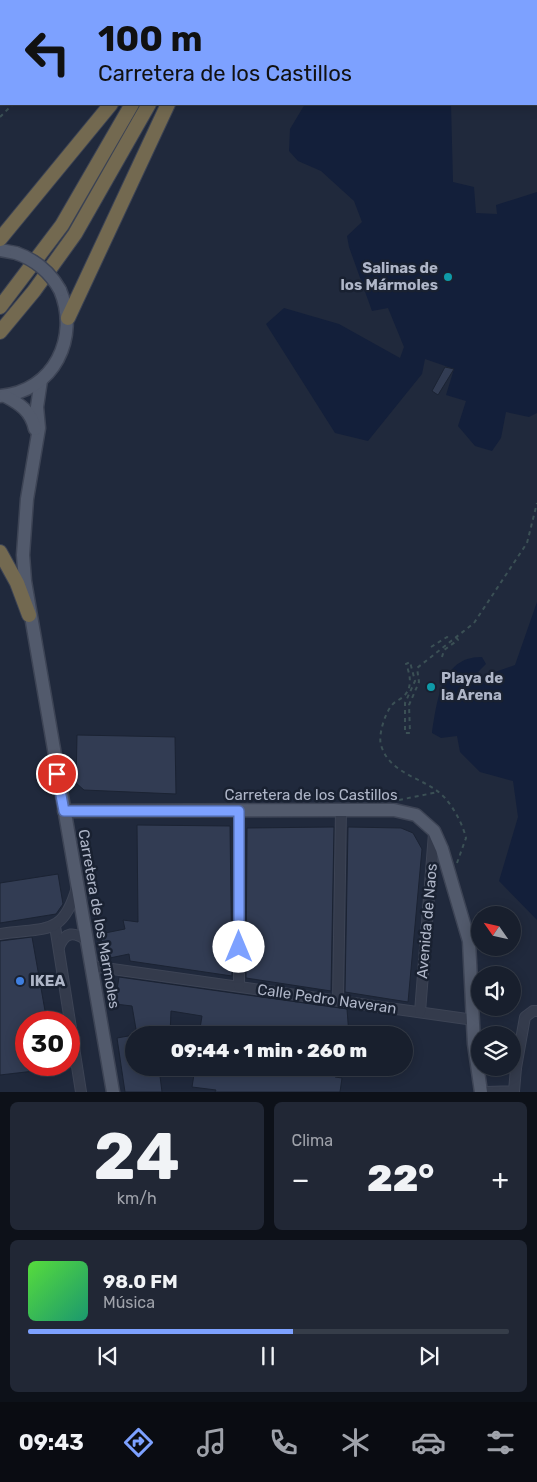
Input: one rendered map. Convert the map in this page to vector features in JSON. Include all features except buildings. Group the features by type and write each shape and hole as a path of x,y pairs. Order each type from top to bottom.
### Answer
{"highway":[{"path":"0,239 110,105"},
{"path":"0,307 62,225 131,105"},
{"path":"0,332 34,291 75,234 148,105"},
{"path":"68,318 168,105"},
{"path":"0,552 17,583 29,615"}],"main road":[{"path":"0,250 16,253 32,260 45,270 60,290 68,318 66,338 62,352 54,366 41,380 18,393 2,396"},
{"name":"Carretera de los Marmoles","path":"41,380 37,399 39,428 27,499 22,555 29,615 113,1092"},
{"path":"2,396 23,406 28,412 33,421 37,441"},
{"name":"Carretera de los Castillos","path":"64,811 394,810 416,815 434,832 442,848 446,869 469,941 475,1026"},
{"name":"Carretera de los Castillos","path":"479,1076 481,1092"}],"street":[{"path":"338,1000 341,810"},
{"path":"238,986 239,811"},
{"name":"Avenida de Naos","path":"420,1012 434,832"},
{"path":"0,934 55,926 68,913 77,886"},
{"path":"55,926 81,1092"},
{"path":"59,947 62,939 68,934 78,935 87,940"},
{"name":"Calle Pedro Naveran","path":"91,966 474,1020"},
{"path":"521,1036 525,1017 533,1011 537,1011"},
{"path":"486,1092 514,1091 514,1076"}],"path":[{"path":"0,117 12,105"},
{"path":"455,869 466,838 464,829 445,797 395,766 384,752 380,740 388,712 395,702 405,696 411,682 406,664 410,662 415,681 404,710 406,732 410,733 408,709 419,682 417,668 450,640 474,623 527,543 537,503"},
{"path":"431,647 447,637 450,640"},
{"path":"442,657 444,650 458,640 456,637"},
{"path":"394,810 392,801 438,792"}],"water":[{"name":"Salinas de los Mármoles","path":"304,105 451,105 453,182 474,187 476,213 497,214 496,205 537,192 537,413 529,417 506,412 501,438 492,451 475,446 458,426 466,401 446,395 454,369 425,359 422,374 368,441 335,433 266,324 284,308 339,324 400,358 404,347 388,308 372,311 349,247 347,236 362,222 354,201 321,171 298,161 289,151 290,129"},
{"path":"537,602 537,920 499,881 518,817 513,781 480,772 460,752 457,736 441,738 432,733 439,695 449,672 458,664 468,659 482,657 486,664 478,672 482,680 495,672 515,665"}],"place":[{"name":"Salinas de los Mármoles","path":"448,277"},
{"name":"Playa de la Arena","path":"431,687"},
{"name":"IKEA","path":"20,981"}],"route":[{"path":"57,774 64,811 239,811 239,947"}]}
